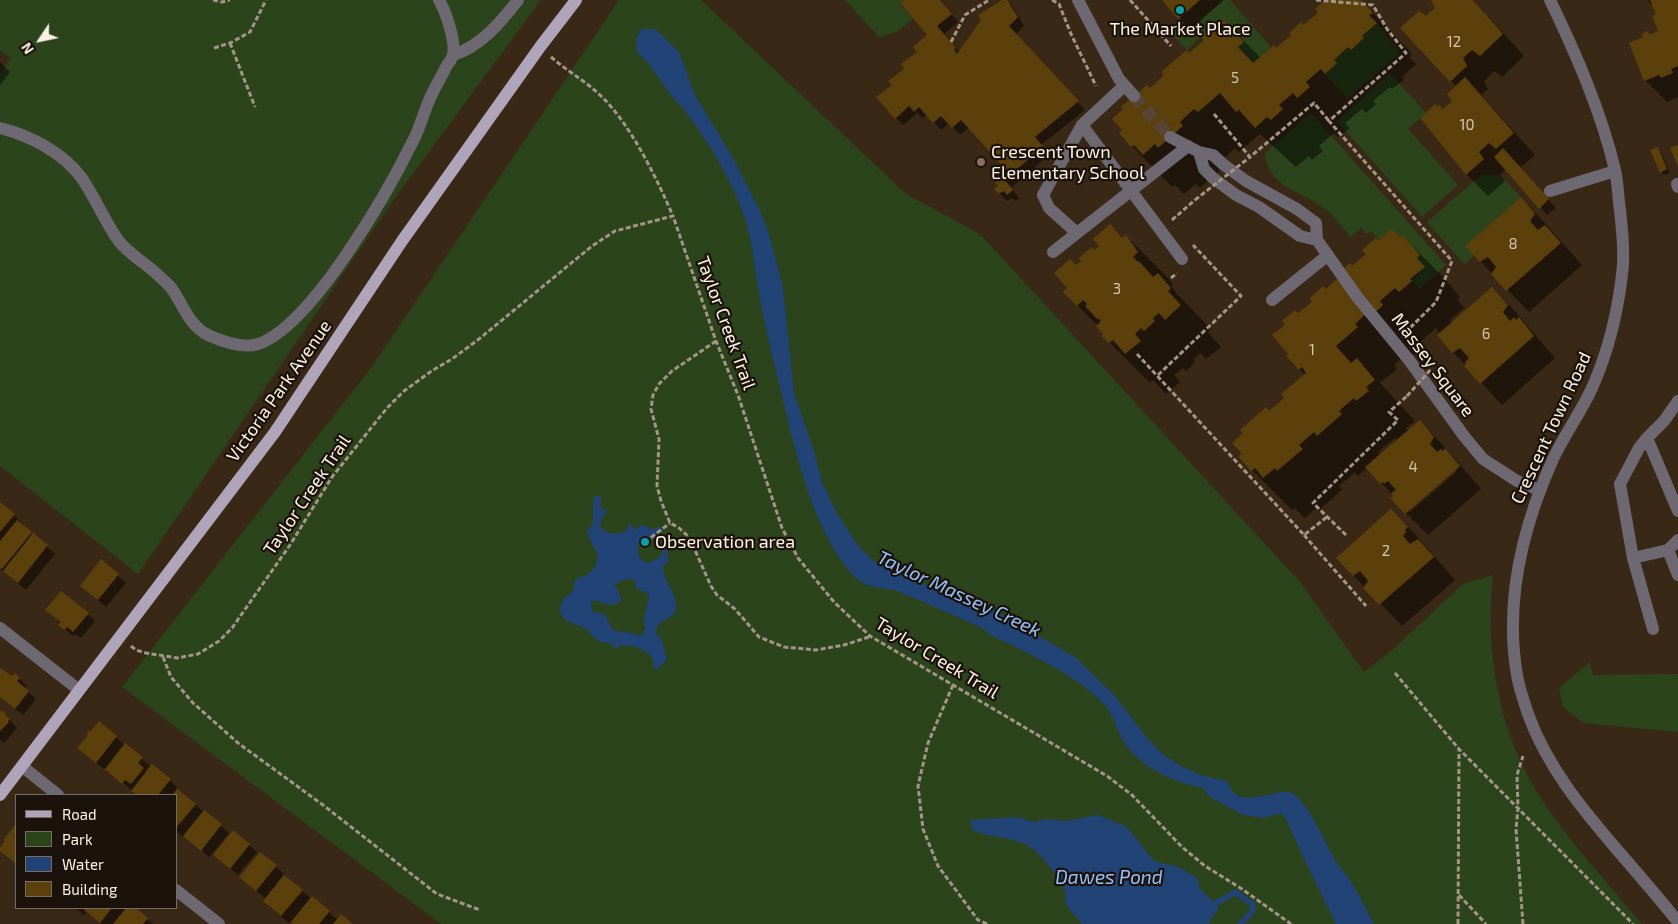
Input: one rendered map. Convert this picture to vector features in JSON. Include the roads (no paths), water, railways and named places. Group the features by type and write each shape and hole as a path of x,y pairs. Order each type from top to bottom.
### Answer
{"main road":[{"name":"Victoria Park Avenue","path":"0,795 275,432 402,240 540,47 576,0"}],"street":[{"path":"0,128 26,137 50,149 74,169 122,246 152,269 173,290 192,324 208,335 228,343 256,345 274,337 294,320 332,274 380,202 403,162 428,102 453,55 446,12 439,0"},
{"path":"453,55 472,47 518,0"},
{"path":"1078,0 1119,80 1134,96"},
{"name":"Crescent Town Road","path":"1550,0 1596,108 1615,171 1622,228 1623,264 1615,314 1606,350 1592,388 1555,455 1529,517 1521,548 1515,592 1514,634 1517,675 1529,715 1542,746 1559,776 1578,804 1678,922"},
{"path":"1077,232 1048,208 1043,195 1082,125 1124,86"},
{"path":"1082,125 1182,259"},
{"name":"Massey Square","path":"1170,137 1194,149 1213,155 1246,181 1297,209 1316,223 1317,240 1358,298 1409,360 1464,436 1484,459 1517,481 1540,490"},
{"path":"1053,252 1131,191 1194,149 1204,169 1213,178 1300,236 1317,240"},
{"path":"1550,191 1615,171"},
{"path":"1272,300 1328,255"},
{"path":"1653,629 1634,558 1620,484 1639,448 1664,421 1678,401"},
{"path":"1664,421 1678,415"},
{"path":"1647,438 1678,511"},
{"path":"1634,558 1668,550 1678,540"},
{"path":"1668,550 1678,575"},
{"path":"0,628 79,690"},
{"path":"23,767 57,794"},
{"path":"178,892 219,924"}],"water":[{"path":"641,29 655,29 679,52 695,95 732,156 761,213 769,234 783,288 794,393 814,451 822,482 835,510 859,547 875,562 885,568 991,608 1075,657 1116,697 1160,752 1177,764 1203,776 1227,781 1233,792 1246,798 1280,792 1292,793 1311,815 1374,924 1336,924 1285,817 1281,813 1264,818 1243,815 1208,796 1204,788 1193,786 1160,773 1132,753 1119,734 1110,713 1103,703 1093,693 1066,674 992,636 982,628 899,592 865,584 854,576 827,538 800,466 767,332 750,237 740,205 727,176 703,136 651,67 637,53 636,40"},
{"path":"595,495 601,497 600,508 608,511 602,518 600,527 610,533 617,534 625,531 628,529 629,522 635,530 641,525 651,529 664,528 653,540 649,537 643,539 637,548 640,559 648,563 660,557 665,544 668,548 667,555 669,560 663,567 665,578 675,598 676,608 675,613 659,624 657,628 656,634 662,640 667,659 659,668 653,670 653,659 643,650 619,644 619,648 615,648 608,642 602,643 590,634 589,630 565,620 559,611 564,599 573,591 574,581 588,574 597,562 598,557 587,531 593,524","holes":["627,579 634,580 637,589 649,596 644,618 645,629 641,636 612,629 605,614 592,611 591,603 596,600 612,605 622,601 615,584"]},
{"name":"Dawes Pond","path":"1098,815 1127,827 1154,861 1179,867 1197,878 1200,889 1219,907 1208,924 1082,924 1066,904 1063,885 1048,864 1036,852 1025,844 972,830 970,820 1016,817 1035,822 1044,819 1065,821"}],"waterway":[{"path":"1214,904 1236,892 1253,904 1252,912 1240,924"}],"tunnel":[{"path":"1134,96 1170,137"}],"place":[{"name":"The Market Place","path":"1180,10"},
{"name":"Crescent Town Elementary School","path":"981,162"},
{"name":"Observation area","path":"645,542"}],"water label":[{"name":"Taylor Massey Creek","path":"959,594"}]}
